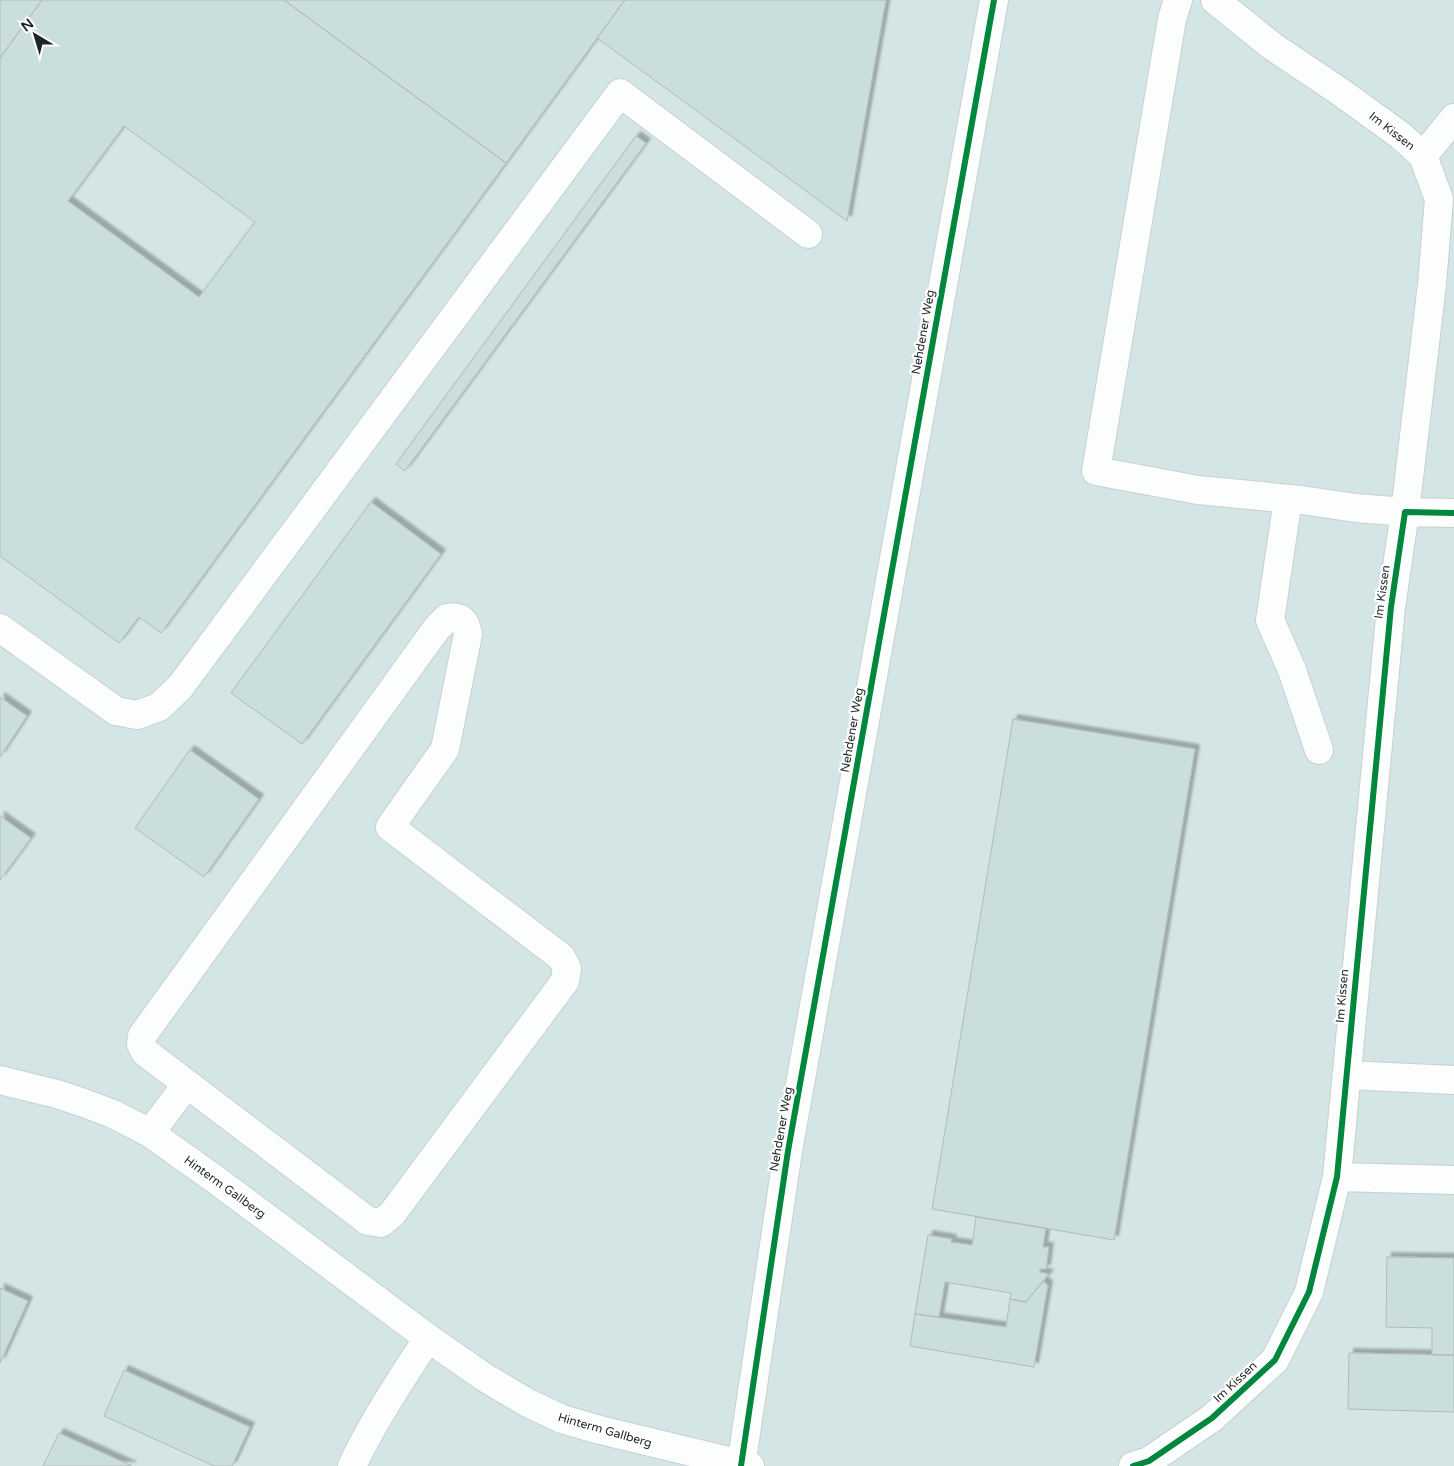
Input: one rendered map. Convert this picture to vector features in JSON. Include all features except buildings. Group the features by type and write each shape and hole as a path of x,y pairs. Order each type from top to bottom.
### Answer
{"street":[{"name":"Nehdener Weg","path":"744,1465 788,1150 994,0"},
{"path":"1178,0 1172,19 1096,471 1198,490 1356,508 1454,513"},
{"name":"Im Kissen","path":"1145,1464 1212,1418 1275,1360 1309,1292 1337,1177 1354,976 1390,607 1405,512 1430,303 1439,199 1423,156 1400,135 1339,90 1272,46 1216,0"},
{"path":"0,628 116,711 137,715 159,707 180,687 620,93 808,234"},
{"path":"1423,156 1454,118"},
{"path":"1288,499 1270,620 1292,670 1319,750"},
{"path":"457,617 465,623 468,634 445,749 390,827 561,957 567,968 565,981 392,1214 381,1223 368,1221 187,1084 146,1052 141,1044 142,1036 437,628 447,618 457,617"},
{"path":"1347,1075 1454,1080"},
{"name":"Hinterm Gallberg","path":"0,1080 58,1094 84,1103 113,1114 150,1134 216,1180 428,1338 484,1377 528,1403 562,1419 614,1434 744,1465"},
{"path":"150,1134 187,1084"},
{"path":"1337,1177 1454,1180"},
{"path":"352,1466 362,1444 388,1399 428,1338"}],"shaded area":[{"path":"0,0 1454,0 1454,1466 0,1466"}],"cycle path":[{"path":"741,1466 788,1151 994,0"},
{"path":"1133,1466 1149,1461 1212,1418 1275,1360 1309,1292 1337,1177 1391,607 1405,512 1454,513"}]}
